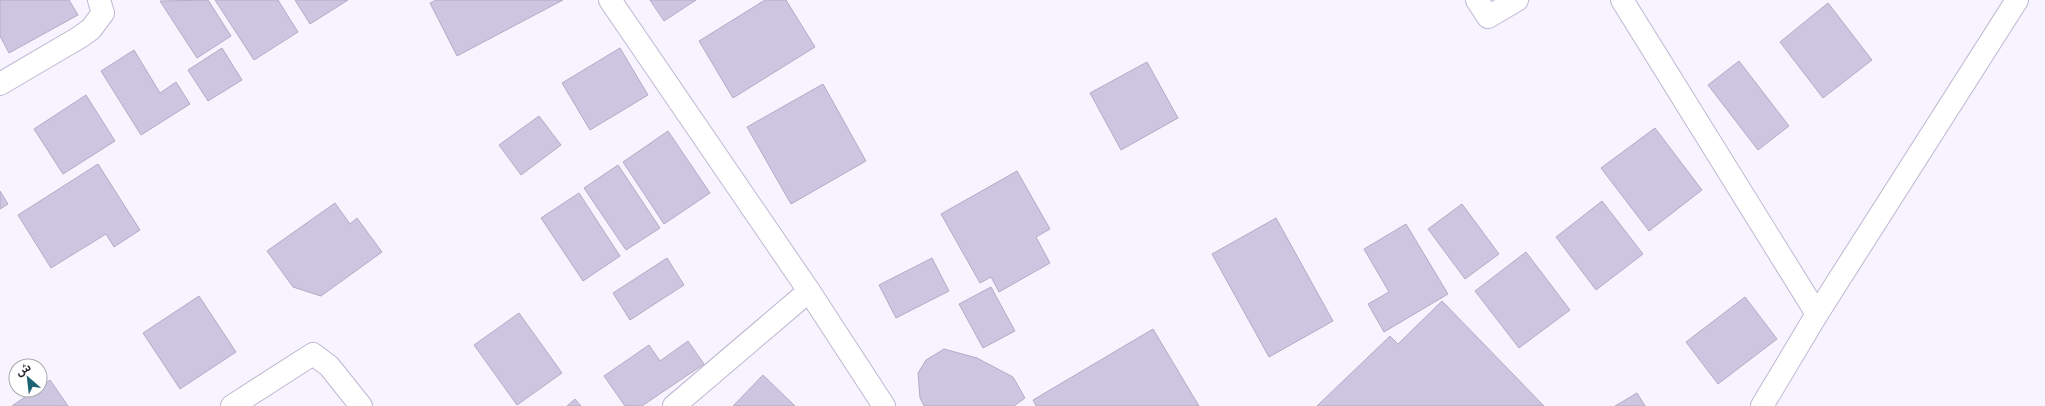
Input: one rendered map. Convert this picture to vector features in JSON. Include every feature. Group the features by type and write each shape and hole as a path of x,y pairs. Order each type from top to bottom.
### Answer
{"street":[{"path":"0,84 92,29 103,13 99,0"},
{"path":"610,0 809,291 884,406"},
{"path":"1477,0 1488,17 1517,0"},
{"path":"1622,0 1817,314"},
{"path":"1762,406 1817,314 2017,0"},
{"path":"674,406 809,291"},
{"path":"232,406 313,354 329,366 361,406"}],"building":[{"path":"0,0 69,0 78,15 9,53 0,36"},
{"path":"208,0 231,36 197,58 160,1"},
{"path":"215,0 278,0 298,32 254,60"},
{"path":"295,0 348,0 310,24"},
{"path":"436,0 563,0 457,56 430,3"},
{"path":"650,0 696,0 664,21"},
{"path":"765,0 786,0 815,47 733,98 699,41"},
{"path":"1828,3 1872,60 1823,98 1780,42"},
{"path":"222,48 242,80 208,101 188,70"},
{"path":"620,48 648,95 590,130 562,83"},
{"path":"134,50 160,93 176,82 190,104 141,135 101,71"},
{"path":"1739,61 1789,126 1758,150 1708,85"},
{"path":"1147,62 1178,118 1121,150 1090,93"},
{"path":"823,84 866,161 791,204 747,127"},
{"path":"86,95 115,141 63,174 34,129"},
{"path":"539,116 561,145 521,175 499,145"},
{"path":"1655,128 1702,190 1649,231 1601,168"},
{"path":"668,131 710,193 664,224 623,162"},
{"path":"98,164 140,230 114,247 106,234 51,268 18,215"},
{"path":"618,165 660,228 626,250 584,188"},
{"path":"1017,171 1050,229 1036,237 1050,263 999,292 991,277 980,283 941,214"},
{"path":"0,191 8,204 0,209"},
{"path":"579,193 620,256 583,281 541,218"},
{"path":"1602,201 1643,254 1596,290 1556,237"},
{"path":"335,203 350,224 357,218 382,252 321,296 293,287 267,251"},
{"path":"1462,204 1499,254 1465,279 1428,229"},
{"path":"1276,218 1333,321 1269,357 1212,254"},
{"path":"1406,224 1448,294 1384,332 1368,304 1389,292 1364,249"},
{"path":"1526,252 1570,310 1519,348 1475,291"},
{"path":"667,258 684,285 630,320 613,293"},
{"path":"932,258 949,291 896,318 879,285"},
{"path":"991,287 1015,331 983,348 959,304"},
{"path":"199,296 236,352 180,389 143,333"},
{"path":"1745,297 1777,339 1718,384 1686,342"},
{"path":"1442,301 1544,406 1317,406 1390,336 1398,344"},
{"path":"519,313 562,373 517,405 474,345"},
{"path":"1153,329 1199,406 1036,406 1033,400"},
{"path":"688,341 704,364 642,406 625,406 604,376 649,345 660,361"},
{"path":"944,349 977,358 1013,377 1025,398 1014,406 924,406 920,398 918,373 926,360"},
{"path":"763,375 795,406 733,406"},
{"path":"50,380 68,406 12,406 24,398 48,398 48,381"},
{"path":"1637,393 1645,406 1615,406"},
{"path":"575,399 581,406 567,406"}]}
